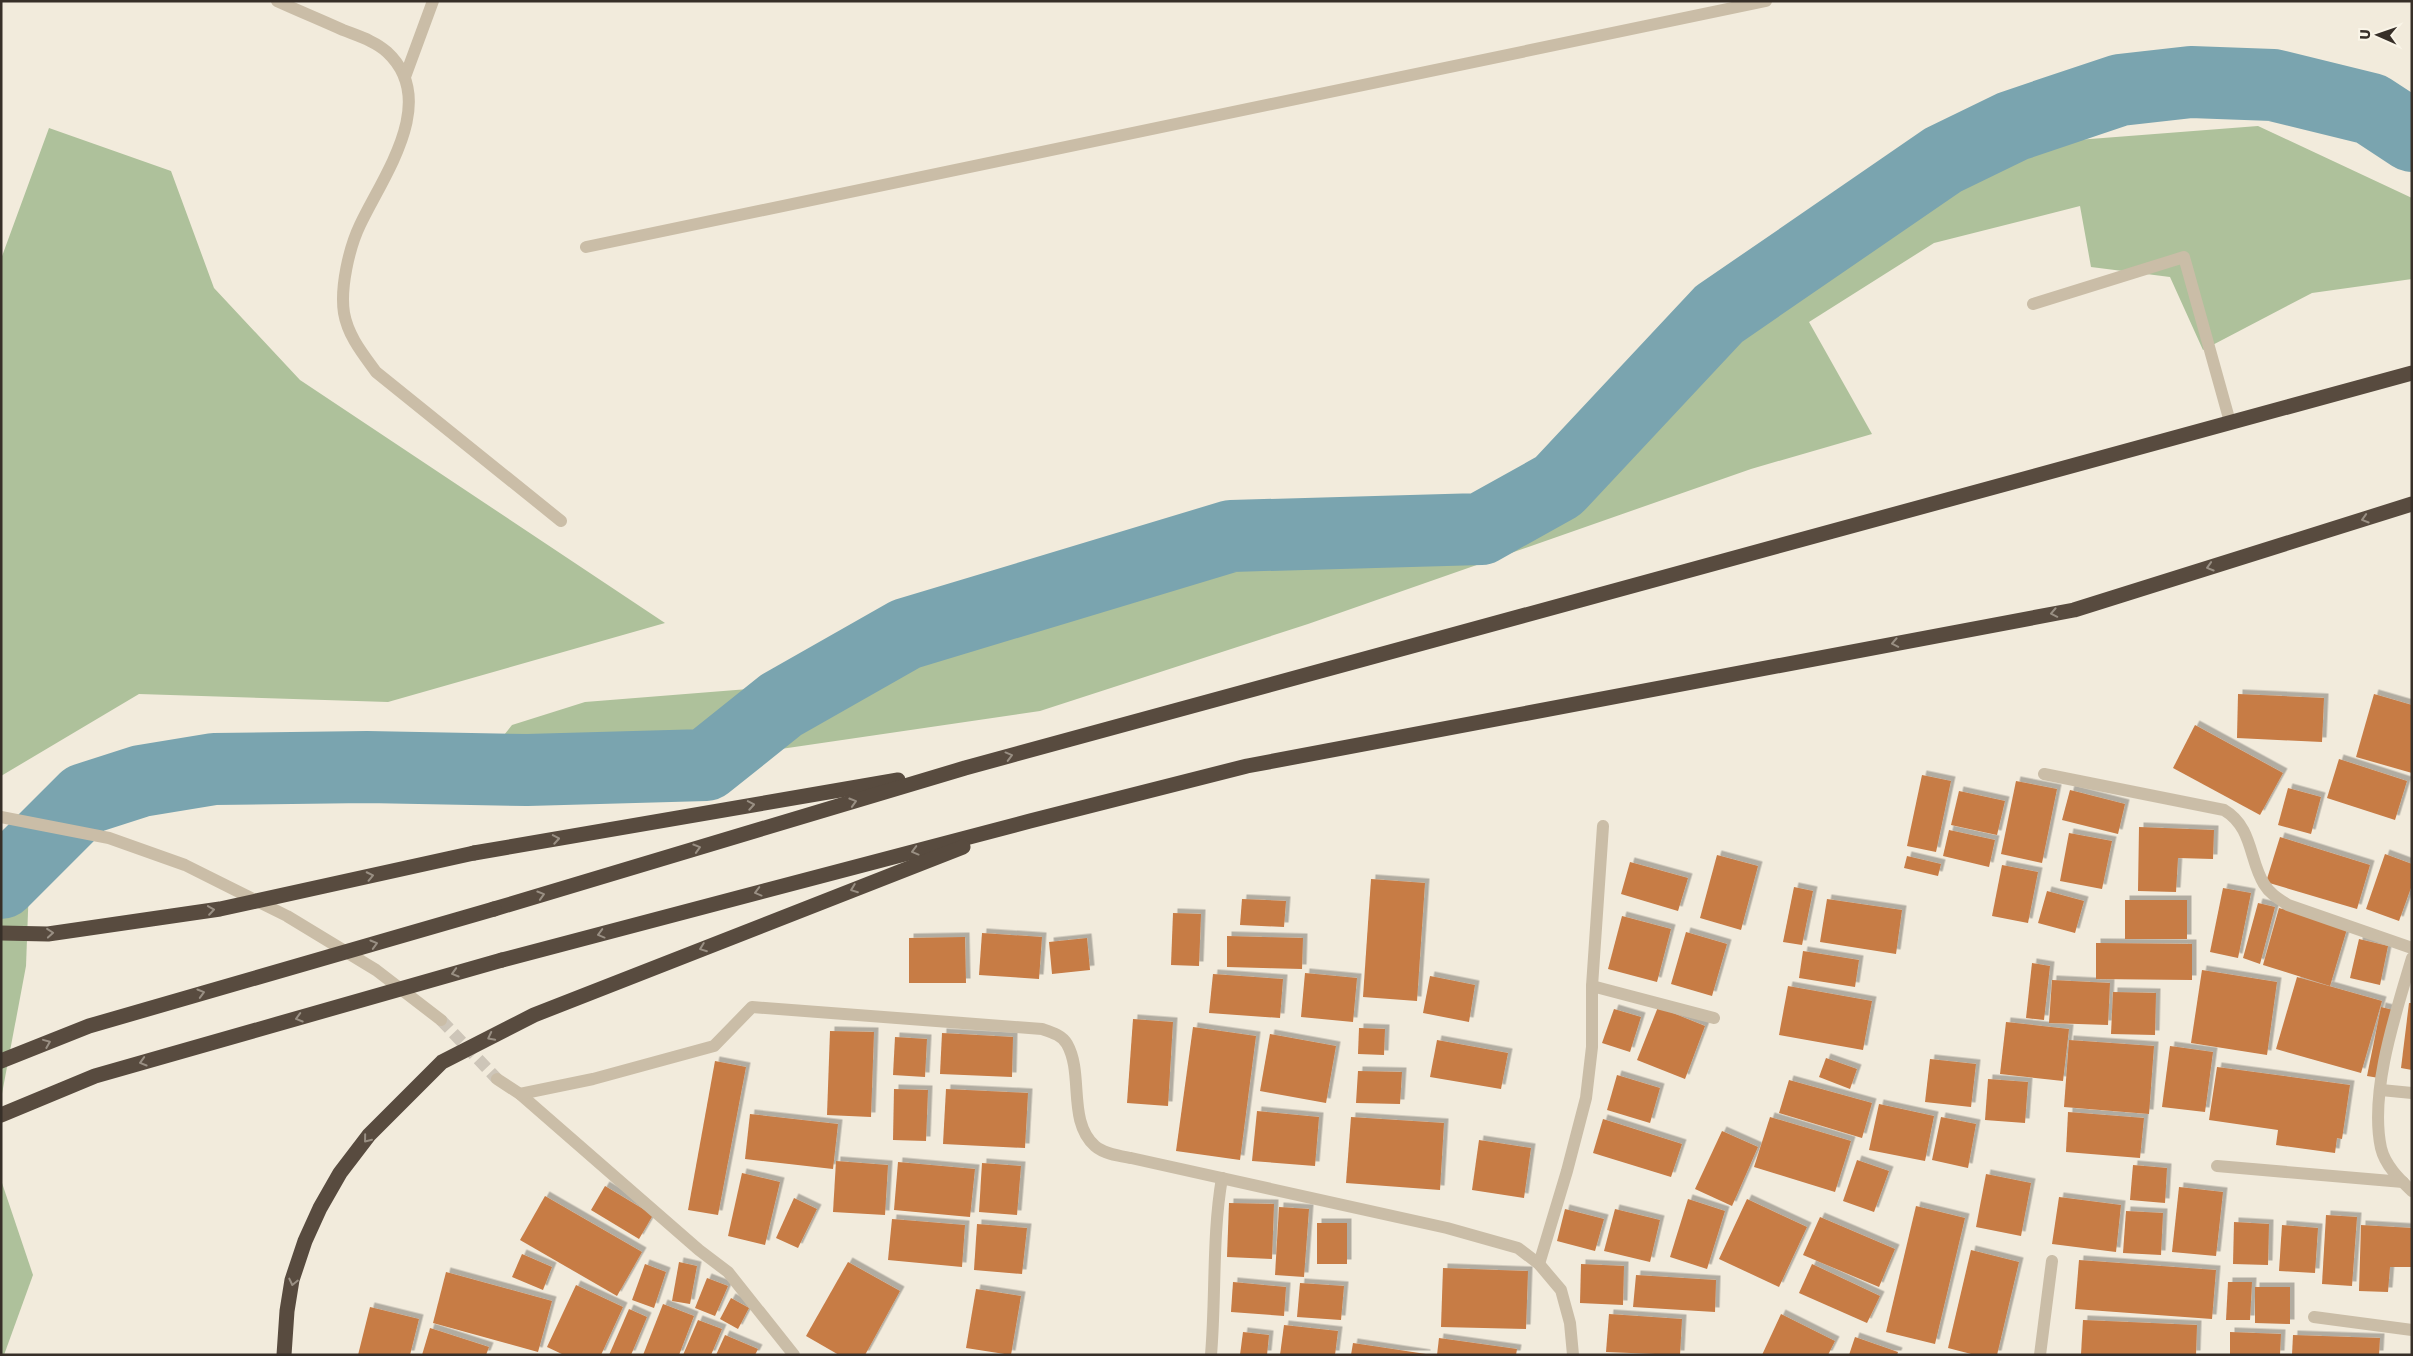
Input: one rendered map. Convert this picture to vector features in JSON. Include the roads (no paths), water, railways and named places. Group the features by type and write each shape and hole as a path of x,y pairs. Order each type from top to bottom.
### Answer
{"highway":[{"path":"1,1061 89,1026 494,909 965,768 2412,373"},
{"path":"1,1115 95,1076 502,960 1030,820 1247,766 2074,610 2412,504"},
{"path":"1,933 48,934 220,909 474,853 965,768"},
{"path":"284,1355 287,1312 292,1280 320,1208 340,1173 369,1135 442,1062 534,1014 1030,820"}],"street":[{"path":"277,1 376,43 396,62 404,77 408,95 402,137 395,160 360,225 348,257 344,312 355,344 376,372 562,521"},
{"path":"404,77 433,1"},
{"path":"586,247 1766,1"},
{"path":"2033,304 2184,257 2230,422"},
{"path":"2044,774 2224,810 2235,816 2241,825 2264,884 2272,895 2288,905 2412,948"},
{"path":"1,817 109,838 185,865 287,916 376,970 441,1020"},
{"path":"1538,1264 1567,1171 1586,1098 1592,1047 1592,986 1603,826"},
{"path":"2407,1186 2387,1164 2381,1148 2381,1090 2389,1040 2412,958"},
{"path":"1592,986 1714,1018"},
{"path":"520,1094 593,1079 714,1046 752,1007 1042,1029 1056,1033 1067,1043 1072,1061 1080,1118 1086,1135 1096,1147 1112,1154 1485,1238 1518,1248 1538,1264 1561,1290 1570,1324 1573,1355"},
{"path":"496,1079 520,1094 699,1250 728,1272 794,1355"},
{"path":"2381,1090 2412,1093"},
{"path":"2217,1166 2407,1186"},
{"path":"1211,1355 1215,1309 1218,1204 1222,1178"},
{"path":"2040,1355 2052,1262"},
{"path":"2314,1317 2412,1330"}],"waterway":[{"path":"1,883 85,799 141,781 214,769 367,767 527,770 706,765 781,705 906,634 1231,536 1481,529 1558,486 1719,314 1943,160 2013,126 2120,90 2191,82 2273,85 2371,109 2412,136"}],"tunnel":[{"path":"441,1020 497,1079"}]}
